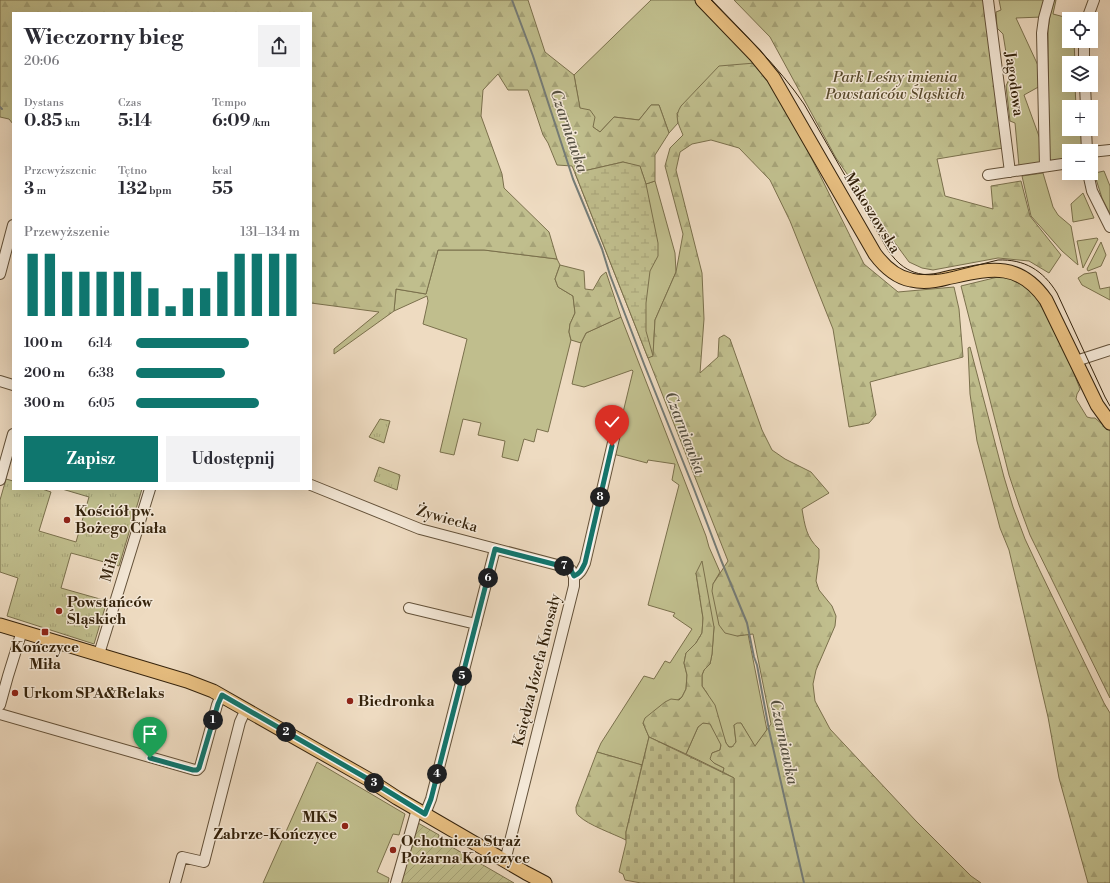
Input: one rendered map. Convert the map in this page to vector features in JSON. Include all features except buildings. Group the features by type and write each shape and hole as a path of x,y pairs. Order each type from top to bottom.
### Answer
{"main road":[{"name":"Makoszowska","path":"702,0 755,54 773,77 871,248 882,263 900,276 917,281 932,281 979,271 991,270 1010,272 1033,284 1046,300 1097,405 1110,423"},
{"path":"0,625 187,680 222,695 368,779 534,878 545,883"}],"street":[{"name":"Jagodowa","path":"988,0 1010,172"},
{"name":"Jagodowa","path":"1045,166 1042,33 1049,0"},
{"path":"1090,12 1094,0"},
{"path":"1098,151 1110,150"},
{"path":"988,176 1062,163"},
{"path":"1089,180 1096,199 1110,227"},
{"path":"0,274 12,229"},
{"path":"1076,361 1110,350"},
{"path":"0,381 12,385"},
{"name":"Księdza Józefa Knosały","path":"505,861 574,586 574,576 582,571 585,563 618,420"},
{"path":"0,480 12,438"},
{"name":"Żywiecka","path":"312,485 420,529 565,567 571,570 574,576"},
{"name":"Miła","path":"98,654 150,490"},
{"path":"396,883 421,812 431,799 495,549"},
{"path":"409,608 476,624"},
{"path":"0,705 22,631"},
{"path":"0,714 197,770 200,767 222,695"},
{"path":"175,883 182,857 204,862 240,722 246,709"}],"green space":[{"path":"0,0 528,0 545,52 574,75 580,108 590,110 595,117 593,127 600,132 614,117 639,120 651,105 659,105 669,133 655,155 655,181 646,184 640,167 623,162 575,173 572,166 557,165 543,135 528,90 508,90 498,74 483,90 481,116 502,174 504,188 549,232 557,259 484,250 438,250 426,294 396,289 394,311 334,354 334,349 379,312 312,303 312,12 12,12 12,123 9,119 0,117"},
{"path":"651,0 694,0 755,63 677,113 678,123 669,133 659,105 651,105 639,120 614,117 600,132 593,127 580,109 574,75"},
{"name":"Park Leśny imienia Powstańców Śląskich","path":"734,0 985,0 1003,148 937,159 945,196 993,209 991,186 1021,181 1030,216 1061,255 1049,273 1029,261 998,258 933,270 922,268 909,262 836,158 770,37"},
{"path":"999,0 1048,0 1042,17 1016,18 1042,74 1042,85 1024,95 1044,150 1043,163 1019,166 1015,123 1010,121 1006,86 1010,77 1003,34 997,28 996,12 1001,10"},
{"path":"1054,0 1056,0 1053,14 1062,16 1062,48 1074,48 1075,56 1062,56 1062,92 1075,92 1076,100 1062,100 1062,136 1083,136 1083,144 1062,144 1062,160 1049,162 1048,30"},
{"path":"755,63 775,91 803,141 864,264 898,292 954,287 959,309 963,357 870,382 876,415 869,423 849,427 833,329 790,221 770,180 739,148 711,140 692,144 680,152 676,170 702,273 704,319 700,373 718,357 719,338 724,335 730,339 762,430 772,450 785,459 811,472 829,493 802,509 805,526 809,536 819,549 816,581 819,590 832,606 836,616 835,626 816,670 813,684 815,701 830,729 916,821 971,876 981,883 734,883 734,778 723,772 724,768 714,763 710,759 712,753 720,750 721,745 710,724 703,723 698,727 686,754 649,737 643,723 645,718 665,702 671,699 679,700 686,689 687,675 684,663 686,653 696,643 702,633 703,618 696,573 702,561 714,627 710,664 704,670 702,675 702,686 715,705 726,743 729,747 732,747 736,742 734,725 737,723 741,723 755,746 771,724 753,634 737,636 725,633 719,625 712,591 713,584 728,561 648,358 653,355 655,320 676,272 683,234 665,166 670,148 683,135 677,117 679,110 681,106 719,66"},
{"path":"623,162 640,166 646,184 658,243 658,256 650,271 646,303 646,331 653,356 648,358 575,173"},
{"path":"640,166 646,184 655,181 675,253 676,272 655,320 653,356 648,358 575,173"},
{"path":"1104,171 1110,186 1110,214 1102,198 1096,180 1098,180 1098,172"},
{"path":"1043,173 1053,207 1058,215 1071,226 1078,265 1062,251 1031,216 1022,176"},
{"path":"1083,193 1094,218 1073,222 1071,204"},
{"path":"1098,239 1083,268 1077,241"},
{"path":"1101,242 1106,255 1101,266 1088,271 1087,269"},
{"path":"438,250 484,250 557,259 560,265 555,279 558,287 573,296 575,313 570,324 569,332 571,340 548,432 537,429 534,442 524,439 518,461 502,457 505,441 478,435 481,423 463,419 454,455 440,452 467,339 423,324 428,301 427,296 394,311 396,289 426,294"},
{"path":"560,265 584,271 585,289 593,290 601,276 606,272 621,317 586,333 581,343 571,340 569,332 570,324 575,313 573,296 558,287 555,279"},
{"path":"1096,272 1100,289 1110,287 1110,300 1082,285 1078,278 1084,274"},
{"path":"1002,276 1018,280 1026,286 1039,301 1070,363 1080,389 1076,399 1087,417 1095,418 1110,431 1110,698 1030,535 1009,475 961,286"},
{"path":"621,317 709,547 720,572 713,584 737,636 748,634 767,730 755,747 741,723 734,725 736,742 733,747 729,747 726,743 707,693 702,686 702,675 704,670 710,664 714,627 696,573 703,618 702,633 696,643 686,653 684,663 687,675 686,689 682,697 643,723 649,737 642,765 597,752 601,743 644,676 654,679 665,661 670,663 692,629 673,616 675,613 648,605 679,485 672,480 675,464 648,460 647,463 613,454 633,371 632,370 584,387 572,384 581,343 586,333"},
{"path":"970,347 1004,477 1025,539 1110,713 1110,883 1088,883 1059,778 1048,717 1009,550 1000,528 977,441 970,394 968,348"},
{"path":"380,419 390,421 384,443 369,437"},
{"path":"379,467 400,475 397,490 374,481"},
{"path":"6,479 12,481 12,490 45,490 51,492 39,531 76,542 89,497 65,490 142,490 119,566 71,553 61,588 107,601 94,644 7,616 18,578 0,572 0,500"},
{"path":"703,723 710,723 721,744 720,750 712,753 714,763 724,768 723,772 686,754 698,727"},
{"path":"649,737 734,778 734,883 641,883 625,880 623,874 619,872 626,843 626,832"},
{"path":"597,752 642,765 626,832 626,840 588,823 576,812 576,807"},
{"name":"MKS Zabrze-Kończyce","path":"317,762 405,814 399,835 393,834 377,872 389,878 388,883 263,883"},
{"path":"418,823 439,835 438,839 514,883 401,883"}],"waterway":[{"name":"Czarniawka","path":"512,0 533,56 573,179 602,249 610,275 644,364 747,623 757,665 769,730 804,883"}],"tram line":[{"path":"711,0 772,63 804,104 885,245 896,260 907,269 930,275 946,273 998,260 1007,260 1024,264 1039,272 1046,278 1057,293 1110,406"}],"place":[{"name":"Kościół pw. Bożego Ciała","path":"67,520"},
{"name":"Powstańców Śląskich","path":"59,611"},
{"name":"Kończyce Miła","path":"45,632"},
{"name":"Urkom SPA&Relaks","path":"15,693"},
{"name":"Biedronka","path":"350,701"},
{"name":"MKS Zabrze-Kończyce","path":"345,826"},
{"name":"Ochotnicza Straż Pożarna Kończyce","path":"393,850"}],"route":[{"path":"150,758 197,770 200,767 222,695 368,779 396,798 425,814 431,799 495,549 565,567 571,570 574,576 582,571 612,446"}]}
